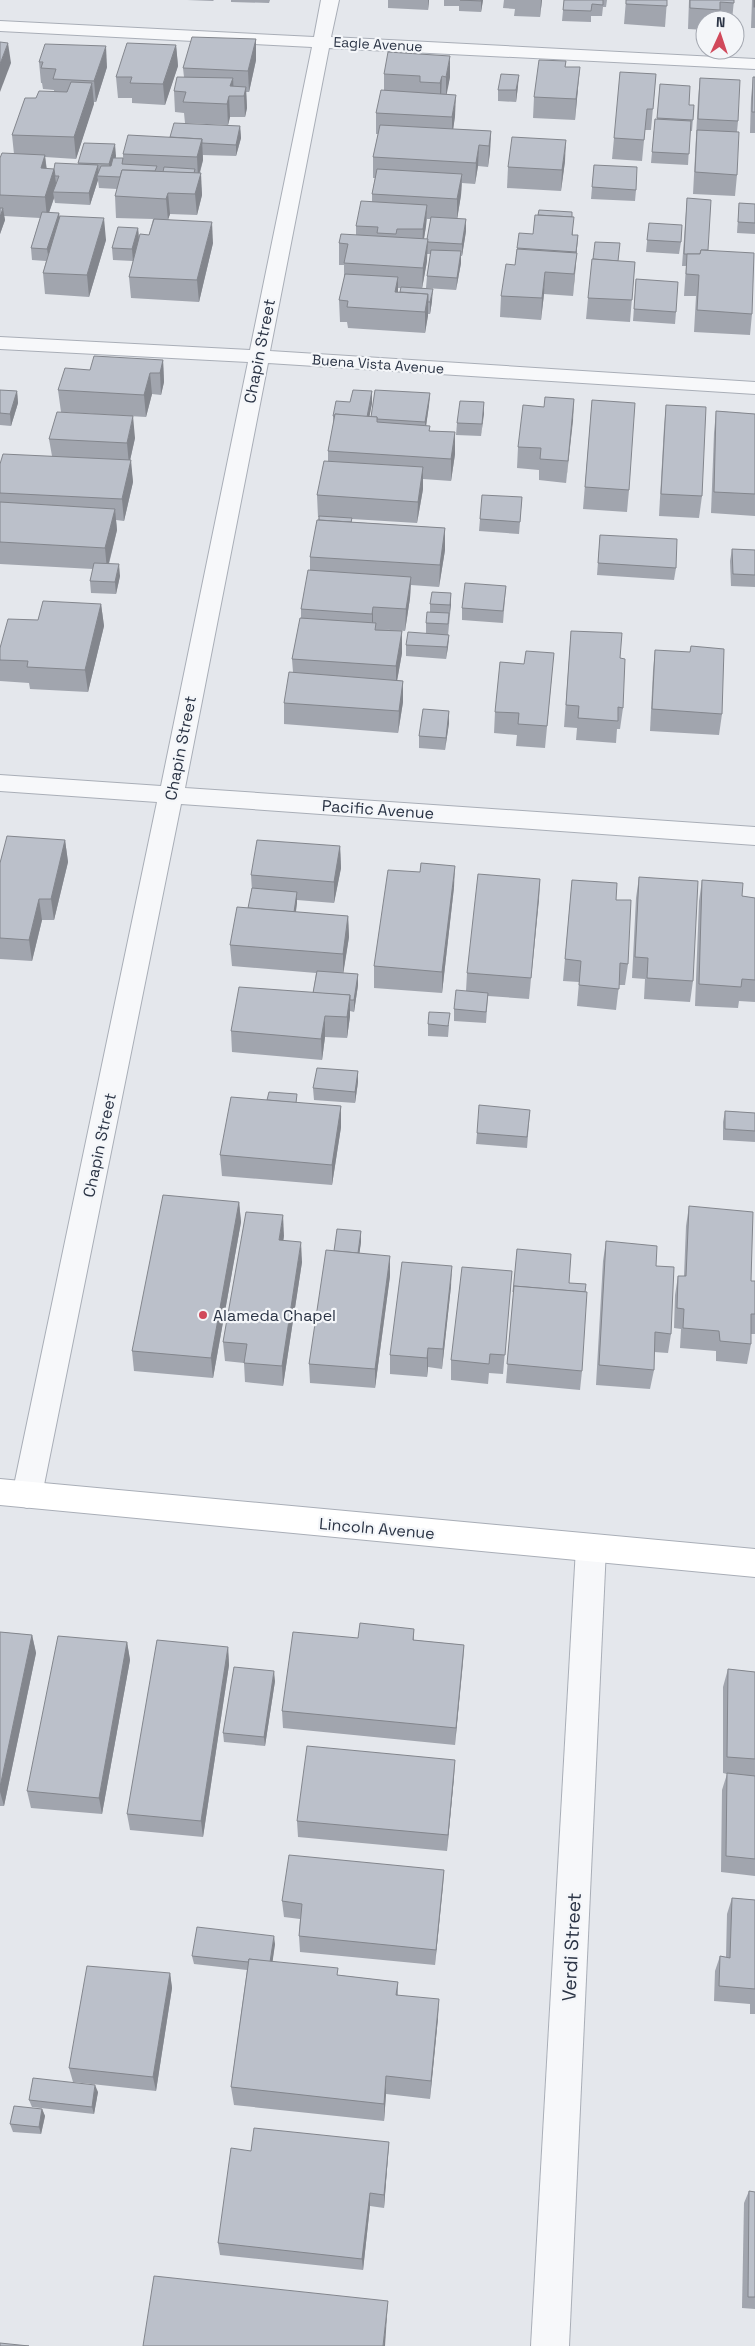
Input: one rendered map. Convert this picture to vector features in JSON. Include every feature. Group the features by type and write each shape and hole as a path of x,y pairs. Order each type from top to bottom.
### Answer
{"main road":[{"name":"Lincoln Avenue","path":"13,1494 755,1563"}],"street":[{"name":"Chapin Street","path":"13,1494 171,794 330,0"},
{"name":"Eagle Avenue","path":"0,26 755,64"},
{"name":"Buena Vista Avenue","path":"0,343 258,356 755,388"},
{"name":"Pacific Avenue","path":"0,783 755,836"},
{"name":"Verdi Street","path":"550,2346 591,1548"}],"building":[{"path":"564,0 603,0 603,5 592,4 591,11 563,10"},
{"path":"626,0 667,0 667,6 626,4"},
{"path":"690,0 734,0 734,3 720,2 720,10 690,8"},
{"path":"192,37 256,39 248,71 183,68"},
{"path":"0,42 8,43 0,64"},
{"path":"127,43 176,45 163,84 130,83 132,77 116,77"},
{"path":"45,44 106,46 94,81 53,79 56,69 41,68 43,62 39,62"},
{"path":"388,52 450,56 446,77 442,76 440,83 420,82 420,76 384,74"},
{"path":"539,60 566,61 565,67 580,67 576,99 534,97"},
{"path":"620,72 656,74 653,109 647,109 644,140 614,138"},
{"path":"501,74 519,75 516,90 498,90"},
{"path":"177,77 233,78 230,86 246,87 244,96 229,96 227,104 183,102 186,92 174,91"},
{"path":"753,77 755,77 755,112 752,112"},
{"path":"700,78 740,80 738,121 698,119"},
{"path":"71,82 92,83 74,137 12,135 25,98 36,98 39,91 67,92"},
{"path":"660,84 690,86 689,105 694,105 693,120 657,118"},
{"path":"381,90 456,95 452,117 376,113"},
{"path":"655,119 691,121 689,154 652,152"},
{"path":"174,123 240,126 236,145 202,143 202,139 170,137"},
{"path":"380,125 491,131 489,146 479,145 476,163 373,157"},
{"path":"697,130 739,132 737,175 695,172"},
{"path":"128,135 202,139 197,157 123,154"},
{"path":"512,137 566,140 562,170 508,167"},
{"path":"84,143 115,144 109,164 78,163"},
{"path":"2,153 45,155 41,168 54,169 45,197 0,195 0,158"},
{"path":"113,158 123,158 122,164 157,166 155,171 122,170 120,177 97,176 101,166 111,166"},
{"path":"55,163 98,165 89,193 53,192 59,176 55,176"},
{"path":"594,165 637,167 636,190 592,187"},
{"path":"164,167 195,169 194,173 163,172"},
{"path":"377,169 462,174 457,199 372,194"},
{"path":"122,170 201,173 195,194 168,193 166,199 115,196"},
{"path":"687,198 711,200 708,250 701,250 700,254 684,254"},
{"path":"361,201 427,205 423,229 397,229 396,234 377,233 378,227 356,226"},
{"path":"739,203 755,204 755,223 738,222"},
{"path":"539,210 572,212 572,217 538,215"},
{"path":"42,212 59,213 47,249 31,248"},
{"path":"535,215 574,217 572,235 578,235 576,252 517,248 519,233 533,234"},
{"path":"60,216 104,218 87,275 43,273"},
{"path":"431,217 466,219 462,244 428,242"},
{"path":"154,219 212,222 197,280 129,277 140,234 149,235"},
{"path":"649,223 682,225 681,242 647,240"},
{"path":"118,227 138,228 132,249 112,248"},
{"path":"341,234 428,239 423,268 344,263 348,244 339,243"},
{"path":"595,242 620,243 618,261 593,259"},
{"path":"517,249 577,253 574,274 545,272 542,298 501,296 506,264 515,265"},
{"path":"431,250 461,251 457,278 427,276"},
{"path":"701,250 754,253 752,314 697,310 699,275 686,274 687,254 700,254"},
{"path":"592,259 635,262 632,300 588,298"},
{"path":"345,274 398,277 395,292 428,294 425,312 347,307 348,301 339,300"},
{"path":"636,279 678,282 676,312 634,309"},
{"path":"401,287 433,289 430,302 428,302 428,294 400,292"},
{"path":"94,356 163,360 160,373 150,373 144,395 58,390 65,368 90,370"},
{"path":"0,390 17,391 10,414 0,413"},
{"path":"353,390 372,391 367,417 335,414 333,416 336,401 350,402"},
{"path":"375,390 430,393 425,422 371,417"},
{"path":"545,397 574,399 568,461 540,459 541,448 518,447 523,405 544,407"},
{"path":"592,400 635,403 629,490 585,487"},
{"path":"460,401 484,402 482,424 457,423"},
{"path":"666,405 706,407 702,496 661,494"},
{"path":"716,411 755,414 755,494 714,492"},
{"path":"57,412 133,416 127,443 49,439"},
{"path":"335,414 377,417 377,422 430,426 429,431 455,432 451,459 328,451"},
{"path":"3,454 131,460 122,499 0,493 0,464"},
{"path":"324,461 423,467 418,502 317,495"},
{"path":"482,495 522,497 520,522 480,519"},
{"path":"0,502 115,509 105,548 0,542"},
{"path":"319,516 352,518 351,522 319,520"},
{"path":"317,520 445,528 440,565 310,557"},
{"path":"600,535 677,539 676,568 598,563"},
{"path":"732,549 755,550 755,575 733,574"},
{"path":"94,563 119,564 115,582 90,581"},
{"path":"308,570 411,577 406,609 373,607 372,614 301,609"},
{"path":"465,583 506,586 503,611 462,608"},
{"path":"432,592 451,593 450,605 430,604"},
{"path":"43,601 101,604 85,670 27,667 28,661 0,660 0,648 8,619 38,620"},
{"path":"427,612 449,613 448,624 426,623"},
{"path":"300,618 376,623 375,630 402,631 396,666 292,659"},
{"path":"571,631 622,633 620,658 625,659 623,708 618,707 618,721 578,718 579,706 566,705"},
{"path":"408,632 449,635 447,647 406,645"},
{"path":"691,646 724,649 722,714 652,709 655,650 690,652"},
{"path":"526,651 554,653 547,726 518,724 519,713 495,712 500,662 524,664"},
{"path":"289,672 403,681 399,711 284,703"},
{"path":"423,709 449,711 446,738 419,736"},
{"path":"7,836 65,840 51,899 39,899 29,940 0,938 0,863"},
{"path":"257,840 340,846 334,882 251,875"},
{"path":"421,863 455,866 442,972 374,966 388,870 420,872"},
{"path":"478,874 540,879 531,978 467,973"},
{"path":"639,877 698,881 693,981 647,978 648,958 635,957"},
{"path":"572,880 617,883 616,900 631,900 628,964 620,963 619,989 579,985 581,961 565,959"},
{"path":"702,880 743,883 742,896 755,898 755,980 742,979 741,987 699,984"},
{"path":"252,888 297,892 294,912 248,908"},
{"path":"237,907 348,916 343,954 230,945"},
{"path":"317,971 358,974 354,1000 350,1000 350,995 313,993"},
{"path":"239,987 350,995 347,1017 325,1016 321,1039 231,1031"},
{"path":"456,990 488,993 486,1012 454,1009"},
{"path":"429,1012 450,1013 448,1026 428,1024"},
{"path":"317,1068 358,1071 355,1092 313,1088"},
{"path":"269,1092 297,1094 296,1103 267,1100"},
{"path":"231,1097 341,1106 332,1165 220,1155"},
{"path":"479,1105 530,1110 527,1137 477,1133"},
{"path":"725,1111 755,1113 755,1131 725,1129"},
{"path":"163,1195 239,1202 211,1358 132,1351"},
{"path":"689,1206 753,1212 751,1281 755,1281 755,1314 751,1314 751,1344 720,1341 719,1331 683,1328 684,1309 677,1308 678,1276 686,1276"},
{"path":"246,1212 283,1215 279,1240 301,1242 282,1366 244,1363 247,1344 223,1342"},
{"path":"337,1229 361,1231 358,1253 334,1251"},
{"path":"606,1241 657,1246 656,1266 674,1267 671,1334 655,1332 654,1370 599,1365"},
{"path":"517,1249 571,1254 569,1283 586,1284 585,1292 514,1286 513,1292"},
{"path":"326,1250 390,1256 375,1369 309,1364"},
{"path":"402,1262 452,1266 443,1349 428,1348 427,1358 390,1355"},
{"path":"462,1267 512,1271 505,1355 490,1354 489,1364 451,1360"},
{"path":"514,1286 587,1292 582,1371 507,1364"},
{"path":"360,1623 414,1629 413,1640 464,1645 456,1728 282,1711 293,1632 358,1638"},
{"path":"0,1632 32,1635 0,1787"},
{"path":"58,1636 127,1642 99,1798 27,1791"},
{"path":"157,1640 228,1647 201,1821 127,1814"},
{"path":"234,1667 274,1671 264,1737 223,1733"},
{"path":"728,1669 755,1672 755,1759 727,1757"},
{"path":"307,1746 455,1760 448,1835 297,1821"},
{"path":"727,1773 755,1776 755,1859 726,1856"},
{"path":"289,1855 444,1870 436,1950 299,1936 302,1904 282,1901"},
{"path":"732,1898 755,1900 755,1989 719,1986 720,1956 730,1958"},
{"path":"197,1927 274,1936 270,1962 249,1959 248,1962 192,1956"},
{"path":"249,1959 338,1968 337,1975 398,1982 396,1995 439,1999 431,2081 386,2076 384,2104 231,2087"},
{"path":"87,1966 170,1973 153,2077 69,2068"},
{"path":"33,2078 95,2085 92,2107 29,2100"},
{"path":"14,2106 42,2109 39,2127 10,2124"},
{"path":"254,2128 389,2142 384,2195 370,2193 362,2259 218,2243 231,2148 251,2151"},
{"path":"749,2191 755,2192 755,2297 748,2297"},
{"path":"154,2276 388,2301 383,2346 143,2346"},
{"path":"0,2343 29,2346 0,2346"}],"place":[{"name":"Alameda Chapel","path":"203,1315"}]}
